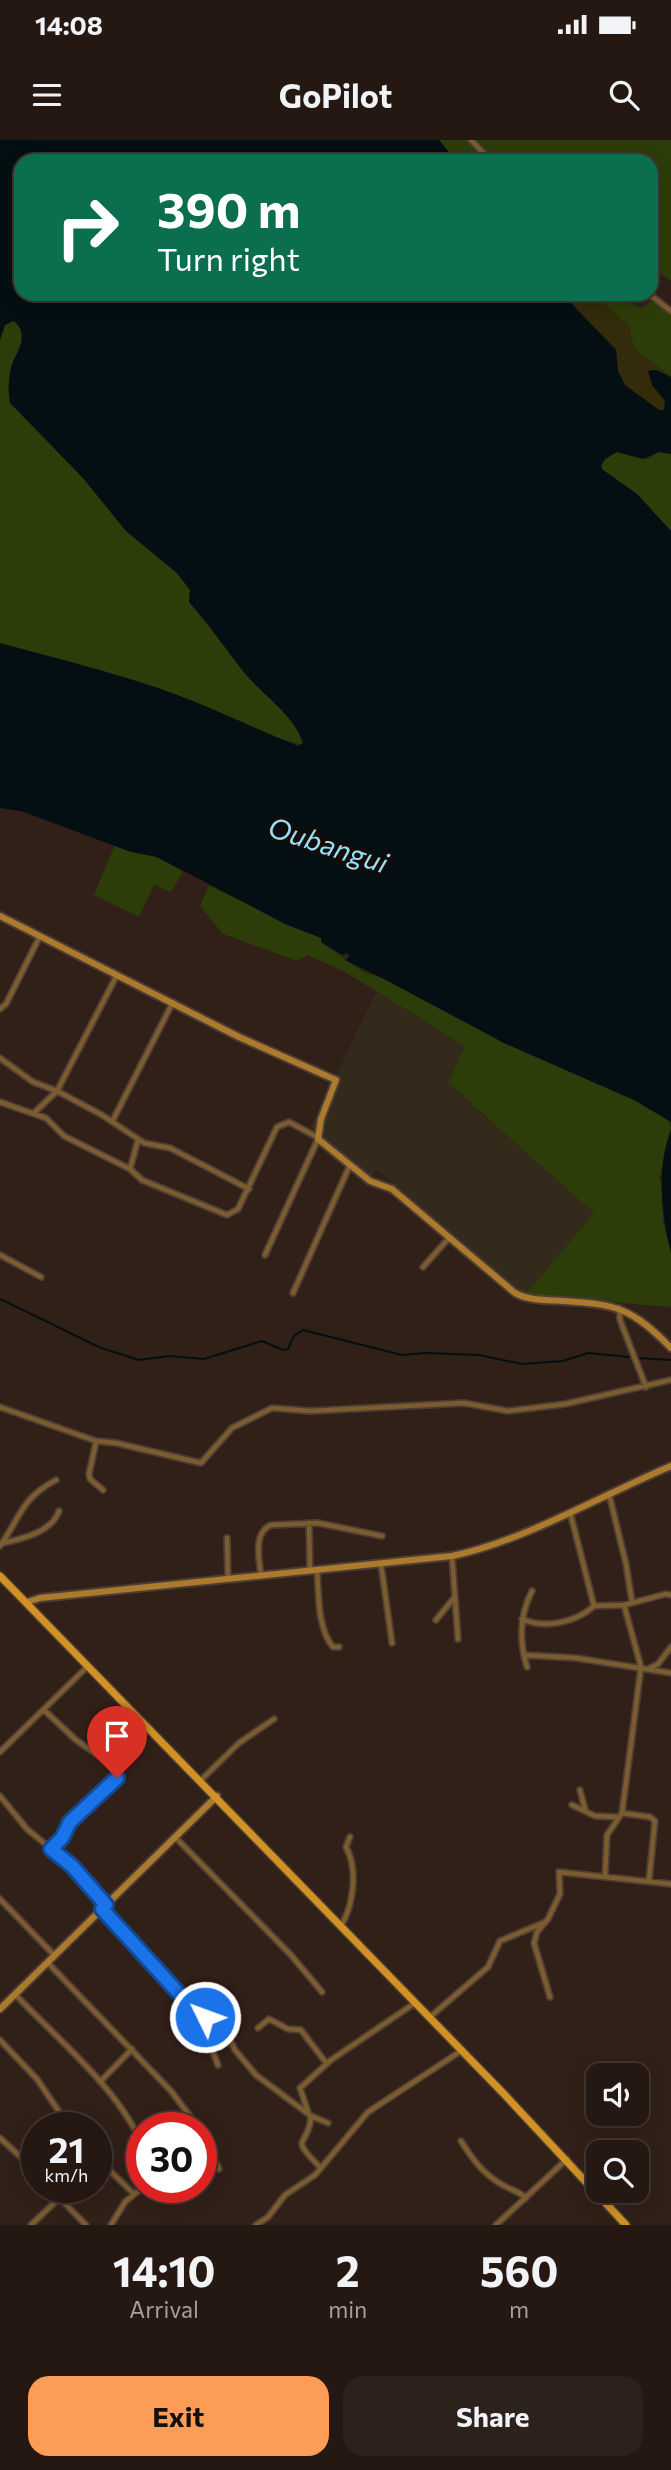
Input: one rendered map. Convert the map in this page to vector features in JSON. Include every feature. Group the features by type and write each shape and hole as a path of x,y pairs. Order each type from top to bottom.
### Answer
{"main road":[{"path":"0,1576 217,1796 567,2160 626,2225"}],"street":[{"path":"471,140 484,154"},
{"path":"0,916 239,1037 336,1080 318,1138 265,1255"},
{"path":"0,1009 6,1004 40,936"},
{"path":"35,1112 57,1091 117,975"},
{"path":"112,1122 173,1002"},
{"path":"0,1058 33,1082 57,1091 138,1140 156,1148 170,1149 249,1189"},
{"path":"0,1102 46,1118 71,1141 130,1169 142,1180 228,1215 234,1214 249,1189 277,1128 289,1122 318,1138 370,1181 392,1189 521,1296 605,1303 619,1307 671,1348"},
{"path":"130,1169 138,1140"},
{"path":"293,1293 351,1164"},
{"path":"423,1267 449,1238"},
{"path":"0,1255 41,1277"},
{"path":"619,1307 623,1329 646,1387"},
{"path":"0,1407 96,1441 117,1443 201,1463 232,1428 272,1408 310,1411 464,1403 508,1411 565,1404 671,1380"},
{"path":"96,1441 89,1474 90,1479 103,1490"},
{"path":"27,1602 40,1598 452,1556 475,1551 671,1466"},
{"path":"1,1544 12,1523 38,1489 56,1480"},
{"path":"608,1492 626,1564 632,1602"},
{"path":"1,1544 38,1533 54,1520 59,1511"},
{"path":"569,1511 594,1606"},
{"path":"309,1523 322,1620 329,1642 333,1647 339,1647"},
{"path":"261,1575 259,1538 266,1527 309,1523 344,1527 382,1536"},
{"path":"227,1538 228,1578"},
{"path":"452,1556 457,1639"},
{"path":"381,1564 392,1643"},
{"path":"527,1667 522,1619 532,1591"},
{"path":"522,1619 547,1625 576,1619 594,1606 624,1605 671,1595"},
{"path":"436,1620 454,1598"},
{"path":"605,1876 607,1835 619,1815 641,1667 624,1605"},
{"path":"649,1669 659,1664 671,1647"},
{"path":"524,1656 641,1667 671,1673"},
{"path":"0,1752 88,1665"},
{"path":"44,1710 76,1740 116,1768 118,1773 113,1783 70,1822 62,1838 51,1849"},
{"path":"201,1780 239,1743 274,1718"},
{"path":"580,1790 585,1809"},
{"path":"0,1796 27,1829 72,1866 194,2010 226,2031 235,2050 256,2075 309,2114 328,2123"},
{"path":"0,2009 217,1796"},
{"path":"572,1805 595,1816 650,1817 655,1821 649,1880"},
{"path":"175,1837 290,1954 322,1992"},
{"path":"341,1926 348,1912 353,1886 352,1858 346,1847 350,1837"},
{"path":"550,1997 534,1948 537,1932 547,1922 560,1894 559,1872 671,1884"},
{"path":"0,1899 54,1955"},
{"path":"430,2018 488,1967 500,1941 547,1922"},
{"path":"47,1962 172,2091 187,2112"},
{"path":"15,1994 100,2082 126,2115"},
{"path":"320,2167 300,2145 300,2140 310,2126 300,2088 327,2064 416,2003"},
{"path":"205,2017 205,2032 218,2065"},
{"path":"258,2028 269,2019 288,2029 301,2030 327,2064"},
{"path":"0,2040 37,2079 59,2112"},
{"path":"100,2082 132,2049"},
{"path":"256,2225 268,2217 285,2195 315,2175 368,2112 461,2051"},
{"path":"0,2138 21,2157"},
{"path":"461,2141 485,2172 501,2185 516,2188 526,2198"},
{"path":"496,2225 567,2160"},
{"path":"217,2164 219,2169"},
{"path":"112,2173 126,2186"},
{"path":"111,2225 126,2201"},
{"path":"32,2225 55,2203"},
{"path":"65,2203 86,2225"}],"shaded area":[{"path":"376,992 465,1046 448,1084 594,1213 525,1295 376,1169 371,1177 311,1127"}],"green space":[{"path":"439,140 671,140 671,281 658,272 658,154 450,154"},
{"path":"602,301 623,301 642,308 651,301 671,314 671,377 640,353 633,344 629,326"},
{"path":"15,321 20,329 22,344 12,365 8,391 14,406 83,478 126,531 177,573 190,590 189,602 245,673 268,693 295,726 303,741 302,745 264,734 243,722 158,688 0,643 0,340 5,325"},
{"path":"617,452 648,459 659,452 671,454 671,531 637,494 603,470 601,466 605,459"},
{"path":"115,845 157,857 183,872 171,892 154,885 139,917 94,895"},
{"path":"209,886 321,938 321,942 363,972 384,979 504,1043 634,1100 668,1119 671,1130 659,1180 664,1181 663,1221 671,1253 671,1307 525,1295 594,1213 448,1083 465,1046 345,972 307,955 297,961 223,934 200,906"}],"sand":[{"path":"569,301 602,301 629,326 633,344 667,375 656,370 648,371 652,385 665,401 664,410 659,410 626,386 618,371 616,349"}],"water":[{"name":"Oubangui","path":"0,140 439,140 450,154 14,154 14,301 569,301 616,350 618,371 625,385 659,410 664,410 665,401 652,385 648,371 656,370 671,377 671,454 659,452 643,459 617,452 605,459 601,466 637,494 671,531 671,1122 634,1100 504,1043 345,960 349,957 348,953 342,955 321,942 321,938 285,924 157,857 131,852 21,811 0,808 0,643 155,687 298,746 303,743 293,723 247,676 189,602 190,590 177,573 126,531 83,478 10,403 10,372 22,336 14,321 5,325 0,340"},
{"path":"671,1130 671,1253 665,1223 662,1175"}],"waterway":[{"path":"0,1299 101,1348 139,1360 169,1356 204,1359 262,1341 283,1350 288,1349 294,1336 303,1330 402,1355 479,1355 522,1364 563,1361 588,1353 629,1357"},
{"path":"637,1358 671,1360"}],"route":[{"path":"117,1778 90,1805 80,1811 51,1849 72,1866 106,1905 102,1909 194,2010 205,2017"}]}
